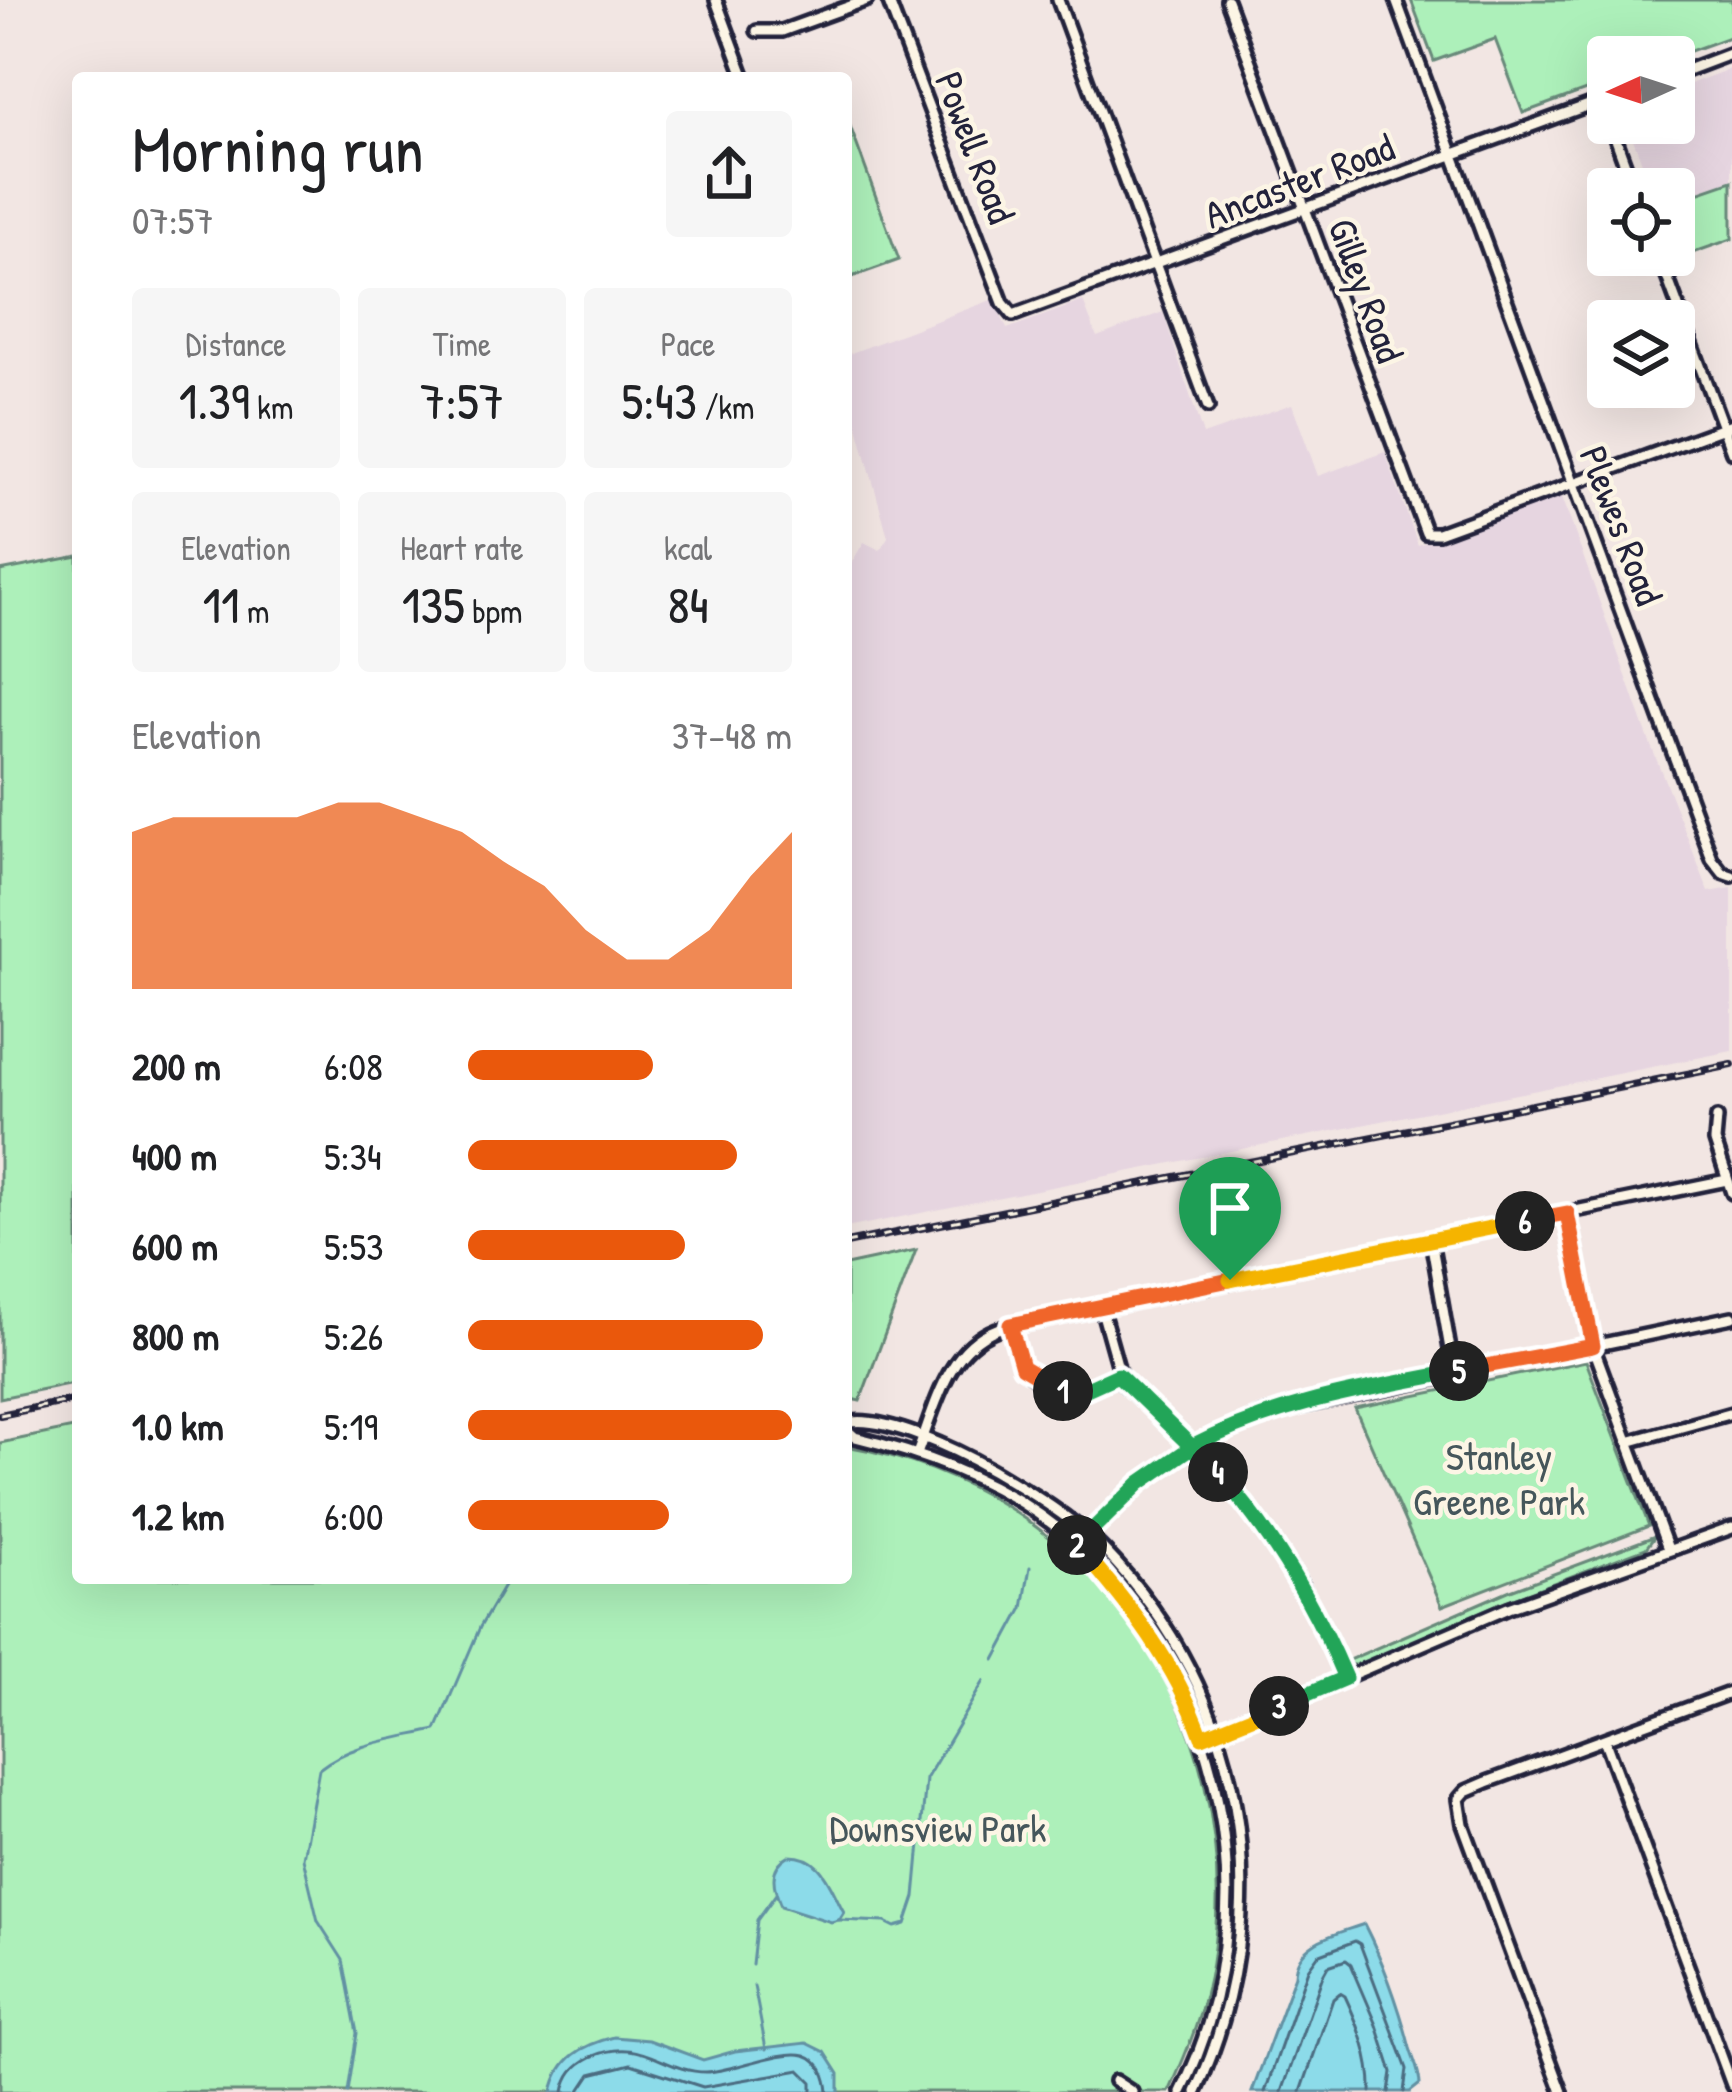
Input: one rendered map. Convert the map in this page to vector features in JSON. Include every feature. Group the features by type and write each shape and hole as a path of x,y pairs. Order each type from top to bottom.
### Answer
{"street":[{"path":"716,0 743,72"},
{"path":"757,31 782,31 867,0"},
{"name":"Powell Road","path":"888,0 1010,314"},
{"path":"1058,0 1208,407"},
{"name":"Gilley Road","path":"1228,0 1426,533 1438,533 1574,483"},
{"name":"Plewes Road","path":"1396,0 1718,868 1732,876"},
{"path":"1695,66 1732,53"},
{"name":"Ancaster Road","path":"1010,314 1157,265 1587,106"},
{"path":"1667,276 1727,426 1732,452"},
{"path":"1574,483 1727,426"},
{"path":"1717,1118 1715,1142 1732,1193"},
{"path":"917,1454 954,1361 974,1340 1010,1325 1727,1180"},
{"path":"1567,1213 1593,1346 1668,1549"},
{"path":"1431,1240 1454,1372"},
{"path":"1101,1307 1118,1375 1227,1483 1281,1552 1313,1607 1345,1678"},
{"path":"1077,1545 1140,1483 1192,1447 1281,1408 1732,1317"},
{"path":"1010,1325 1022,1367 1057,1388 1078,1393 1118,1375"},
{"path":"1628,1442 1732,1414"},
{"path":"852,1423 923,1439 968,1456 1006,1478 1086,1534 1136,1588 1178,1644 1218,1732 1240,1827 1242,1928 1229,2001 1196,2092"},
{"path":"852,1433 917,1454 1033,1511 1077,1545 1128,1602 1162,1652 1202,1737 1224,1831 1226,1923 1214,1996 1180,2092"},
{"path":"1202,1737 1508,1608 1732,1528"},
{"path":"1562,2092 1463,1823 1460,1799 1466,1790 1732,1692"},
{"path":"1604,1739 1732,2085"},
{"path":"1115,2081 1132,2092"}],"shaded area":[{"path":"1732,68 1732,181 1695,194 1695,168 1644,168 1635,144 1695,144 1695,82"},
{"path":"994,299 1007,329 1083,301 1097,337 1163,312 1203,435 1292,404 1318,476 1385,452 1418,545 1561,494 1709,892 1732,888 1732,1051 852,1227 852,562 864,542 880,550 888,537 852,405 852,353"}],"green space":[{"path":"1411,0 1732,0 1732,36 1695,49 1695,36 1587,36 1587,90 1523,113 1495,39 1434,61"},
{"path":"852,131 899,260 852,277"},
{"path":"1732,181 1732,239 1695,252 1695,194"},
{"path":"72,557 72,1383 0,1398 0,571"},
{"path":"916,1250 860,1401 852,1399 852,1264"},
{"name":"Stanley Greene Park","path":"1586,1361 1649,1526 1442,1606 1355,1408"},
{"name":"Downsview Park","path":"72,1428 72,1584 852,1584 852,1448 934,1470 1012,1510 1079,1564 1135,1629 1177,1703 1205,1785 1217,1872 1212,1963 1195,2029 1169,2092 0,2092 0,1443"},
{"path":"1655,1536 1646,1548 1498,1604 1356,1666 1344,1662 1508,1591"}],"water":[{"path":"788,1856 809,1861 824,1873 844,1912 839,1920 831,1922 781,1906 774,1878 777,1866"},
{"path":"1364,1924 1396,2001 1420,2084 1410,2092 1252,2092 1302,1954 1320,1940"},
{"path":"614,2037 649,2040 703,2060 735,2051 807,2043 825,2052 839,2074 839,2092 552,2092 566,2062 592,2044"}],"waterway":[{"path":"995,1660 1023,1608 1030,1567"},
{"path":"348,2092 357,2033 343,1960 318,1921 303,1858 319,1769 360,1748 436,1730 480,1627 504,1586"},
{"path":"839,1920 885,1922 895,1927 906,1924 915,1897 926,1779 984,1681"},
{"path":"752,1965 757,1920 776,1894"},
{"path":"754,1986 766,2049"}],"railway":[{"path":"852,1242 1732,1065"},
{"path":"0,1415 72,1400"}],"route":[{"path":"1230,1280 1010,1325 1018,1360 1027,1373 1071,1394 1118,1375 1192,1447 1140,1483 1077,1545 1128,1602 1162,1652 1202,1737 1345,1678 1313,1607 1281,1552 1192,1447 1281,1408 1593,1346 1567,1213 1230,1280"}]}
